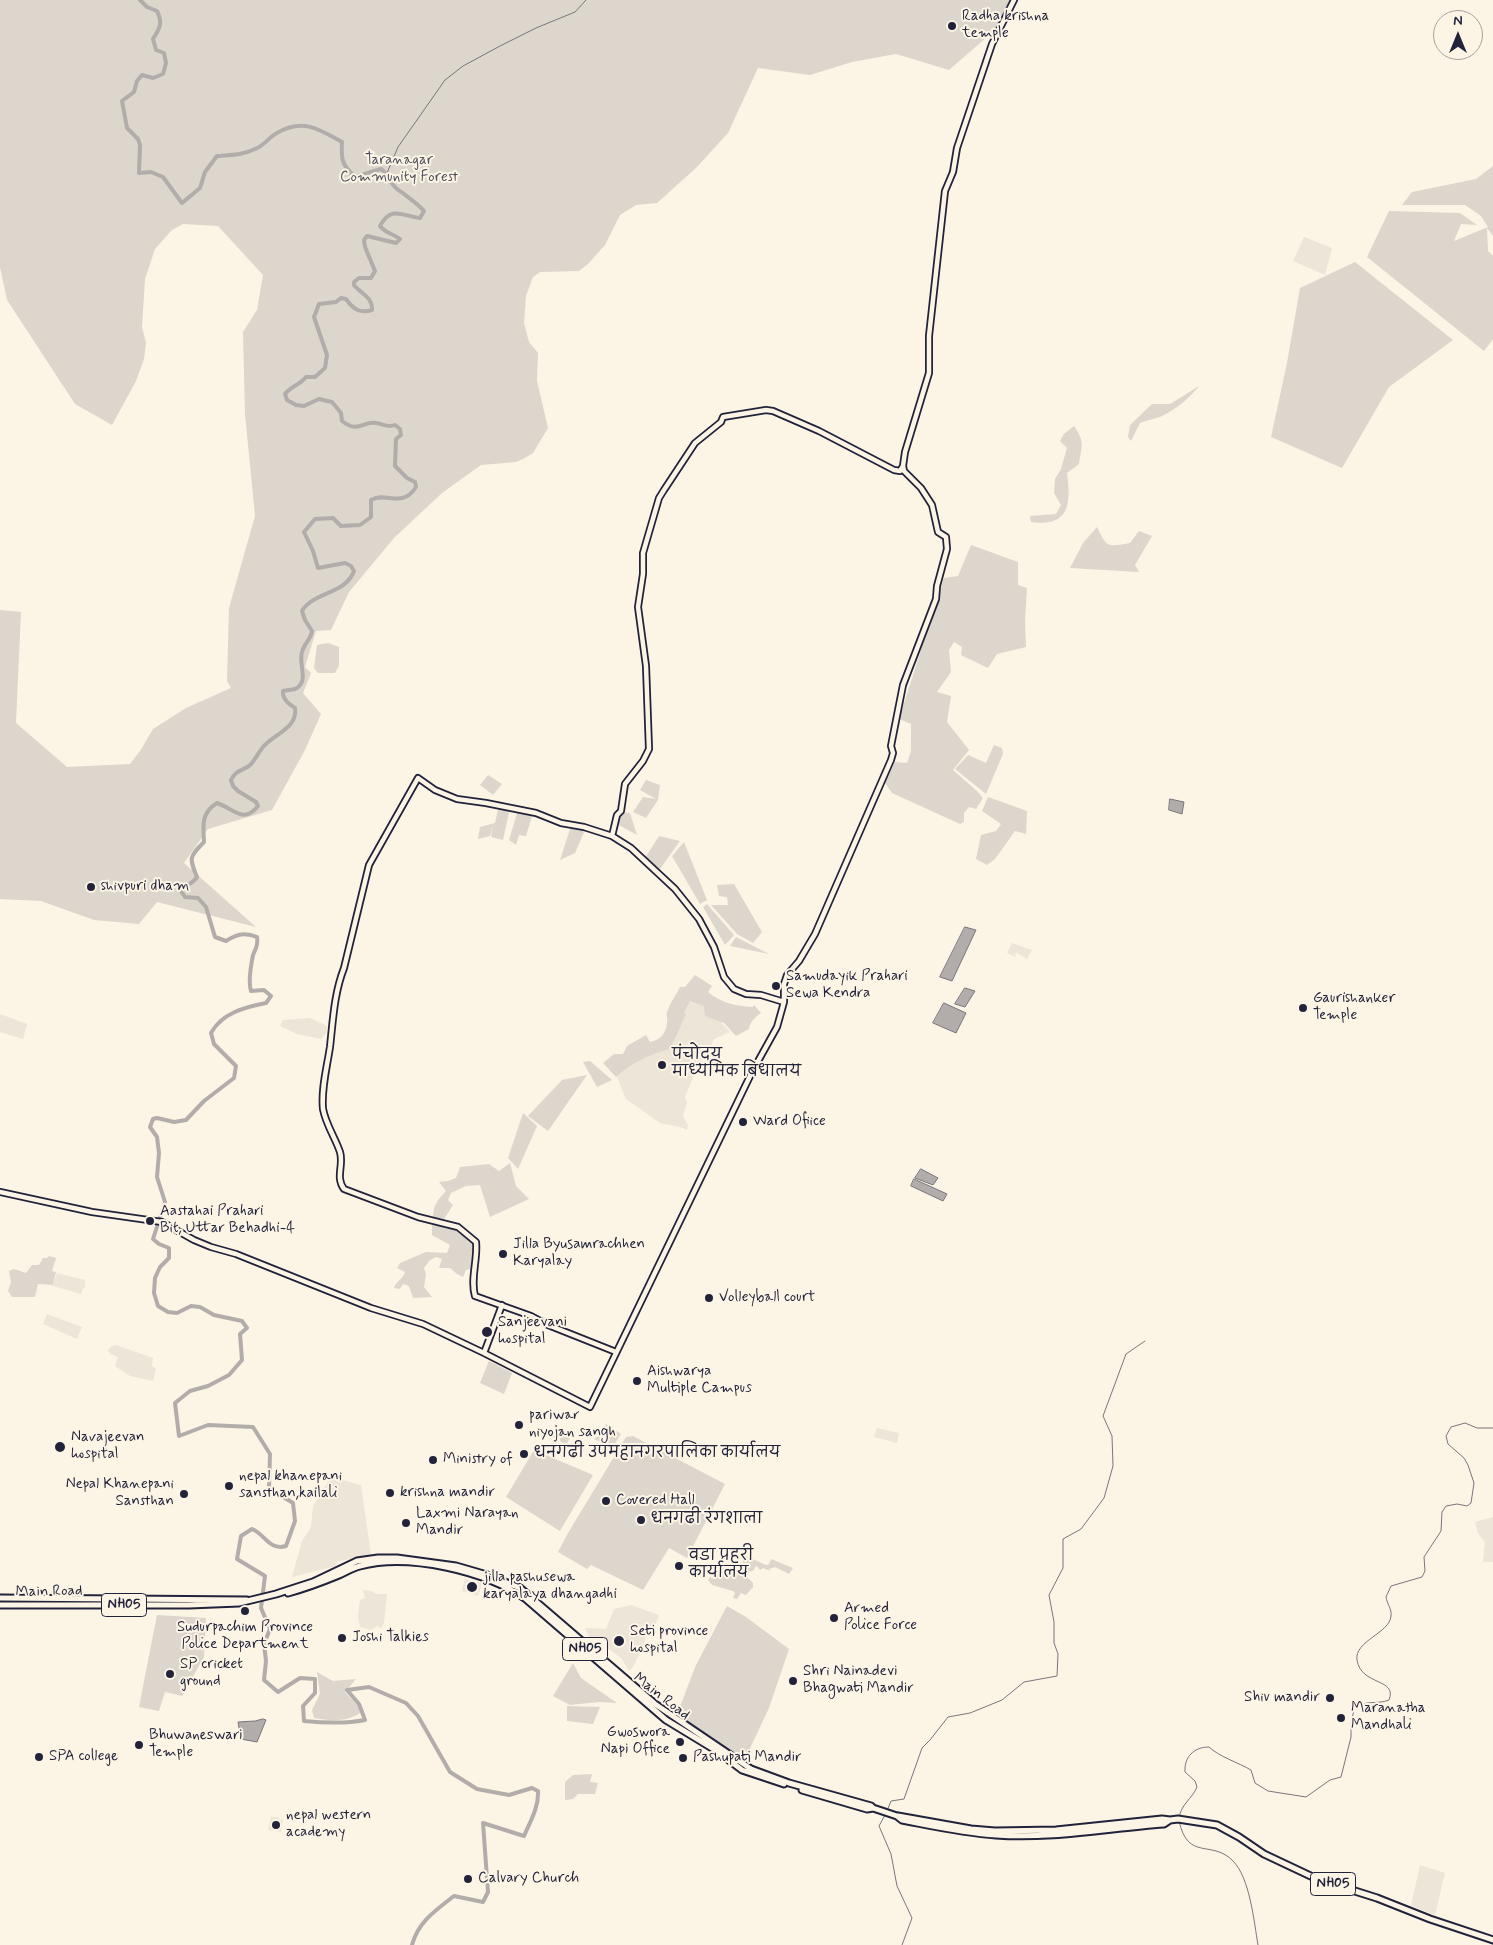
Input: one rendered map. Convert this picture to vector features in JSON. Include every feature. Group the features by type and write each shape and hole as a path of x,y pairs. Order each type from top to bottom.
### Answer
{"main road":[{"name":"Main Road","path":"0,1605 247,1600 277,1594 312,1582 357,1561 387,1558 456,1566 505,1581 527,1597 655,1704 751,1769 873,1808"},
{"name":"Main Road","path":"527,1597 666,1720 717,1751 742,1770 856,1806 867,1809 873,1808"},
{"name":"Main Road","path":"0,1598 75,1602"},
{"name":"NH05","path":"873,1808 895,1815 972,1829 995,1831 1056,1830 1162,1819 1189,1819 1217,1825 1264,1854 1317,1879 1377,1898 1430,1919 1493,1940"}],"street":[{"path":"612,836 617,815 620,811 625,784 643,761 649,749 646,666 638,607 643,574 643,552 659,498 695,443 721,422 723,417 766,410 779,413 819,431 894,470 900,471 929,373 929,336 945,191 953,172 957,148 992,44 1014,0"},
{"path":"0,1192 92,1212 162,1222 211,1248 236,1254 371,1308 423,1324 590,1407 752,1072 777,1027 784,1002 784,984 787,975 815,934 891,760 893,753 891,746 902,685 936,598 937,586 947,549 946,537 938,532 932,505 922,488 904,471 903,466"},
{"path":"616,1352 531,1316 475,1296 473,1289 476,1242 458,1226 418,1217 344,1189 340,1185 340,1152 326,1119 323,1106 334,1002 369,864 418,778 435,790 457,799 528,811 561,823 584,827 612,836 631,848 656,871 675,889 693,911 714,947 724,977 734,989 746,994 761,995 784,1002"},
{"path":"484,1353 502,1305"}],"shaded area":[{"path":"1304,237 1332,248 1325,275 1293,261"},
{"path":"1170,799 1184,802 1182,814 1169,810"},
{"path":"965,927 976,930 952,981 940,977"},
{"path":"1012,943 1032,950 1027,959 1017,953 1015,953 1016,957 1007,953"},
{"path":"965,988 975,991 965,1007 955,1004"},
{"name":"पंचोदय माध्यमिक बिधालय","path":"685,1001 705,1004 730,1032 714,1039 705,1058 700,1061 685,1097 687,1103 683,1116 688,1125 687,1130 660,1123 626,1099 616,1075 621,1068 657,1048"},
{"path":"944,1003 966,1013 956,1033 933,1023"},
{"path":"0,1014 27,1024 23,1039 0,1032"},
{"path":"310,1018 327,1026 326,1033 321,1039 297,1034 280,1026 283,1020"},
{"path":"921,1169 938,1178 933,1185 915,1178"},
{"path":"914,1179 947,1194 943,1201 911,1186"},
{"path":"57,1273 85,1280 85,1288 83,1288 81,1294 53,1286"},
{"path":"47,1314 82,1327 77,1339 43,1324"},
{"path":"116,1345 153,1358 152,1366 156,1369 153,1381 130,1376 115,1366 118,1357 110,1354 108,1350"},
{"path":"877,1428 899,1433 897,1443 874,1437"},
{"path":"331,1477 361,1485 371,1555 337,1562 336,1566 292,1577 302,1541 311,1527 313,1506"},
{"path":"1493,1517 1493,1562 1483,1562 1485,1542 1478,1533 1475,1522"},
{"name":"jilla pashusewa karyalaya dhangadhi","path":"465,1579 482,1583 478,1596 462,1591"},
{"path":"364,1590 372,1591 376,1594 387,1594 384,1623 381,1628 377,1626 371,1630 360,1627 358,1617 359,1606 360,1600 365,1598"},
{"name":"Seti province hospital","path":"631,1605 659,1615 656,1623 647,1632 644,1645 629,1671 622,1659 609,1649 603,1652 589,1637 585,1628 606,1629 614,1609"},
{"path":"266,1720 257,1742 241,1739 238,1722"},
{"name":"nepal western academy","path":"271,1817 279,1817 279,1819 283,1820 281,1832 268,1830"},
{"path":"1420,1865 1445,1873 1435,1915 1411,1906"}],"green space":[{"name":"Taranagar Community Forest","path":"0,0 1014,0 1002,24 949,70 896,54 852,62 810,75 758,68 728,133 696,168 657,203 636,205 620,215 605,245 579,271 540,272 533,277 526,296 524,323 529,342 538,353 537,381 548,428 533,453 516,462 481,465 442,493 394,538 349,592 331,630 316,631 305,667 311,673 303,693 321,714 305,750 272,810 208,829 184,863 256,927 157,902 139,924 94,920 41,901 0,899 0,610 21,612 16,723 67,767 130,764 153,729 186,708 231,688 227,681 229,608 255,516 245,414 243,332 257,310 263,275 218,226 183,224 172,230 155,249 145,279 142,327 146,343 144,359 136,381 112,425 75,404 7,300 0,267"},
{"path":"1493,166 1493,236 1487,228 1488,251 1493,256 1493,339 1484,351 1367,257 1389,211 1460,213 1477,225 1461,224 1454,241 1488,227 1481,216 1465,205 1402,205 1412,192 1476,179"},
{"path":"1355,262 1453,340 1389,387 1342,468 1271,437 1287,363 1300,288"},
{"path":"1199,386 1186,400 1171,411 1160,417 1140,423 1131,441 1128,437 1130,425 1152,404 1170,404"},
{"path":"1074,426 1080,436 1082,448 1079,464 1067,473 1069,494 1065,511 1061,517 1054,521 1044,523 1031,522 1030,516 1056,514 1061,505 1054,493 1055,479 1061,469 1067,448 1060,441 1064,434"},
{"path":"1097,527 1103,539 1112,545 1130,543 1139,531 1152,536 1135,565 1139,572 1070,568 1083,543"},
{"path":"971,545 1018,562 1018,585 1027,588 1026,647 997,654 988,668 961,655 962,647 954,642 949,650 951,672 937,692 951,696 947,722 969,750 953,770 983,798 976,809 969,807 964,813 964,822 960,824 892,793 885,783 895,762 907,763 911,751 911,724 899,719 944,578 958,576"},
{"path":"328,643 339,647 339,666 335,673 318,673 314,668 317,645"},
{"path":"994,745 1002,748 1003,754 986,794 955,769 968,755 986,763"},
{"path":"488,775 502,784 493,795 480,785"},
{"path":"646,780 660,785 658,800 646,818 633,812 643,797 656,799 640,790"},
{"path":"988,797 1027,811 1026,834 1015,831 995,859 987,865 976,859 981,835 996,831 1001,824 982,811"},
{"path":"510,808 503,840 491,837 493,826 490,836 478,839 480,827 495,823 498,810"},
{"path":"518,810 532,816 526,836 519,835 516,845 509,840"},
{"path":"622,812 630,813 637,835 617,824"},
{"path":"571,826 585,830 575,853 560,860"},
{"path":"659,836 680,841 660,869 645,858"},
{"path":"684,842 707,900 700,904 672,856"},
{"path":"734,884 762,932 753,943 737,934 711,905 728,905 727,897 719,896 717,885"},
{"path":"707,904 734,935 725,945 703,907"},
{"path":"736,937 769,954 730,946"},
{"path":"695,975 712,986 708,992 718,999 740,1006 753,1007 754,1005 761,1013 750,1024 749,1029 736,1036 724,1023 705,1016 704,1006 690,1001 684,1013 686,1014 669,1049 641,1060 628,1067 616,1077 603,1063 614,1054 623,1054 627,1046 646,1035 650,1042 662,1036 666,1027 667,1012 671,1002 680,987 685,987"},
{"path":"590,1061 612,1080 597,1087 583,1062"},
{"path":"587,1075 548,1131 528,1116 562,1080"},
{"path":"523,1113 537,1126 518,1169 508,1158"},
{"path":"510,1163 516,1186 529,1199 490,1217 480,1185 466,1186 451,1193 448,1200 453,1205 444,1219 433,1217 436,1203 446,1191 439,1182 456,1178 460,1167 489,1164 499,1171"},
{"path":"432,1222 458,1229 474,1243 474,1254 470,1269 466,1270 463,1277 450,1268 439,1268 442,1259 436,1257 430,1260 424,1268 426,1274 424,1287 432,1297 413,1298 409,1286 403,1284 400,1289 394,1288 405,1272 397,1268 400,1263 426,1252 447,1253 450,1245 432,1235"},
{"path":"49,1256 56,1258 52,1271 56,1272 53,1285 38,1284 35,1297 12,1297 8,1291 11,1282 9,1271 14,1269 26,1273 32,1265 39,1265 43,1258"},
{"path":"489,1361 512,1373 504,1394 480,1383"},
{"path":"606,1424 621,1434 612,1448 594,1439 603,1432"},
{"path":"554,1428 571,1436 566,1445 560,1441 560,1438 549,1435"},
{"name":"धनगढी रंगशाला","path":"633,1436 725,1484 687,1558 669,1548 643,1590 591,1565 587,1569 558,1552 626,1437"},
{"path":"534,1450 593,1475 560,1531 506,1497"},
{"path":"746,1556 766,1565 769,1564 771,1559 793,1568 789,1574 775,1567 769,1569 771,1571 763,1568 760,1570 757,1566 755,1567 754,1570 749,1572 747,1577 753,1583 753,1587 746,1595 741,1593 737,1599 733,1598 735,1593 733,1591 712,1585 708,1580 710,1577 714,1579 715,1575 722,1568 727,1574 744,1572 745,1566 742,1562"},
{"path":"727,1606 746,1617 789,1649 769,1708 744,1761 676,1717 696,1665"},
{"name":"SP cricket ground","path":"157,1615 206,1618 204,1657 182,1696 165,1692 159,1711 139,1707"},
{"path":"573,1663 581,1678 617,1703 599,1702 570,1705 553,1696"},
{"path":"317,1672 333,1681 356,1679 345,1692 358,1706 360,1713 350,1718 338,1720 314,1718 312,1710 320,1694"},
{"path":"567,1706 600,1707 593,1724 567,1721"},
{"path":"592,1774 590,1782 598,1783 595,1794 578,1794 573,1799 565,1800 565,1782 573,1775"}],"waterway":[{"path":"140,0 147,7 157,11 159,15 160,25 153,39 156,50 164,53 166,63 163,74 153,78 142,75 137,81 134,92 122,101 127,128 138,139 140,145 139,173 151,172 163,177 182,203 200,188 205,172 217,156 250,151 261,146 277,133 295,126 311,127 342,142 343,162 355,177 381,169 396,188 424,211 420,218 397,213 388,216 384,220 380,226 400,239 396,243 367,236 364,240 365,247 375,271 371,278 359,278 354,282 354,285 369,299 372,310 357,310 346,299 341,298 336,302 319,304 314,317 327,355 325,368 315,377 306,377 285,394 287,400 296,405 304,406 319,399 332,402 341,413 342,421 353,427 371,423 388,426 395,425 400,429 401,435 396,439 395,466 407,478 415,482 416,487 411,494 405,497 382,497 371,500 371,517 360,525 341,526 333,518 315,519 304,532 313,551 318,568 345,563 351,566 354,571 350,579 344,584 314,600 302,611 312,631 304,646 301,657 302,682 295,689 283,691 285,699 295,708 293,721 263,747 249,766 236,773 231,780 233,786 238,791 256,802 258,806 253,812 243,815 217,803 208,811 203,825 204,842 195,851 192,858 197,877 181,891 185,897 198,898 206,907 215,937 226,941 241,935 257,937 250,973 251,991 264,990 271,996 266,1003 242,1009 221,1020 211,1033 214,1044 236,1066 234,1078 204,1101 186,1120 174,1122 157,1118 153,1119 150,1127 157,1137 159,1153 157,1177 165,1202 153,1239 169,1248 169,1258 160,1267 155,1278 154,1293 158,1306 168,1312 177,1313 191,1306 200,1307 214,1315 242,1321 247,1328 240,1334 242,1360 229,1375 208,1386 190,1391 175,1403 179,1436 208,1425 253,1427 270,1454 269,1488 293,1503 295,1521 286,1546 275,1546 252,1529 241,1536 237,1559 265,1576 261,1608 270,1629 264,1644 266,1661 264,1680 278,1692 300,1678 315,1679 315,1693 303,1706 304,1721 342,1723 365,1720 359,1704 347,1690 369,1687 406,1703 418,1716 450,1772 477,1789 509,1795 532,1788 538,1791 536,1809 524,1836 483,1823 488,1892 483,1902 454,1896 423,1923 412,1945"},
{"path":"387,173 398,147 445,80 463,66 500,46 536,28 575,12 586,0"},
{"path":"887,1811 891,1801 904,1799 922,1748 948,1717 970,1713 1002,1700 1024,1682 1057,1676 1058,1654 1054,1643 1054,1622 1049,1595 1063,1568 1063,1539 1081,1529 1104,1498 1113,1466 1112,1436 1103,1416 1126,1354 1145,1341"},
{"path":"1179,1818 1184,1805 1197,1787 1195,1781 1185,1772 1186,1762 1191,1754 1204,1747 1209,1747 1251,1770 1255,1783 1268,1791 1306,1797 1330,1780 1341,1777 1351,1737 1354,1709 1362,1704 1389,1700 1390,1693 1388,1688 1365,1674 1360,1668 1357,1660 1358,1653 1366,1642 1389,1622 1391,1613 1386,1597 1391,1586 1422,1577 1425,1571 1424,1557 1441,1531 1442,1512 1446,1506 1457,1504 1467,1506 1471,1503 1474,1483 1468,1465 1464,1458 1448,1444 1446,1436 1451,1427 1465,1423 1477,1428 1493,1428"},
{"path":"885,1815 879,1826 891,1854 897,1886 912,1918 902,1945"},
{"path":"1179,1821 1183,1834 1188,1841 1195,1846 1217,1851 1225,1855 1239,1869 1247,1889 1258,1945"}],"place":[{"name":"Radha krishna temple","path":"952,26"},
{"name":"shivpuri dham","path":"91,887"},
{"name":"Samudayik Prahari Sewa Kendra","path":"776,986"},
{"name":"Gaurishanker Temple","path":"1303,1008"},
{"name":"पंचोदय माध्यमिक बिधालय","path":"662,1065"},
{"name":"Ward Ofiice","path":"743,1122"},
{"name":"Aastahai Prahari Bit, Uttar Behadhi-4","path":"150,1221"},
{"name":"Jilla Byusamrachhen Karyalay","path":"503,1254"},
{"name":"Volleyball court","path":"709,1298"},
{"name":"Sanjeevani hospital","path":"487,1332"},
{"name":"Aishwarya Multiple Campus","path":"637,1381"},
{"name":"pariwar niyojan sangh","path":"519,1425"},
{"name":"Navajeevan hospital","path":"60,1447"},
{"name":"धनगढी उपमहानगरपालिका कार्यालय","path":"524,1454"},
{"name":"Ministry of","path":"433,1460"},
{"name":"nepal khanepani sansthan,kailali","path":"229,1486"},
{"name":"krishna mandir","path":"390,1493"},
{"name":"Nepal Khanepani Sansthan","path":"184,1494"},
{"name":"Covered Hall","path":"606,1501"},
{"name":"धनगढी रंगशाला","path":"641,1520"},
{"name":"Laxmi Narayan Mandir","path":"406,1523"},
{"name":"वडा प्रहरी कार्यालय","path":"679,1566"},
{"name":"jilla pashusewa karyalaya dhangadhi","path":"472,1587"},
{"name":"Sudurpachim Province Police Department","path":"245,1611"},
{"name":"Armed Police Force","path":"834,1618"},
{"name":"Joshi Talkies","path":"342,1638"},
{"name":"Seti province hospital","path":"619,1641"},
{"name":"SP cricket ground","path":"170,1674"},
{"name":"Shri Nainadevi Bhagwati Mandir","path":"793,1681"},
{"name":"Shiv mandir","path":"1330,1698"},
{"name":"Maranatha Mandhali","path":"1341,1718"},
{"name":"Gwoswora Napi Office","path":"680,1742"},
{"name":"Bhuwaneswari Temple","path":"139,1745"},
{"name":"SPA college","path":"39,1757"},
{"name":"Pashupati Mandir","path":"683,1758"},
{"name":"nepal western academy","path":"276,1825"},
{"name":"Calvary Church","path":"468,1879"}]}
